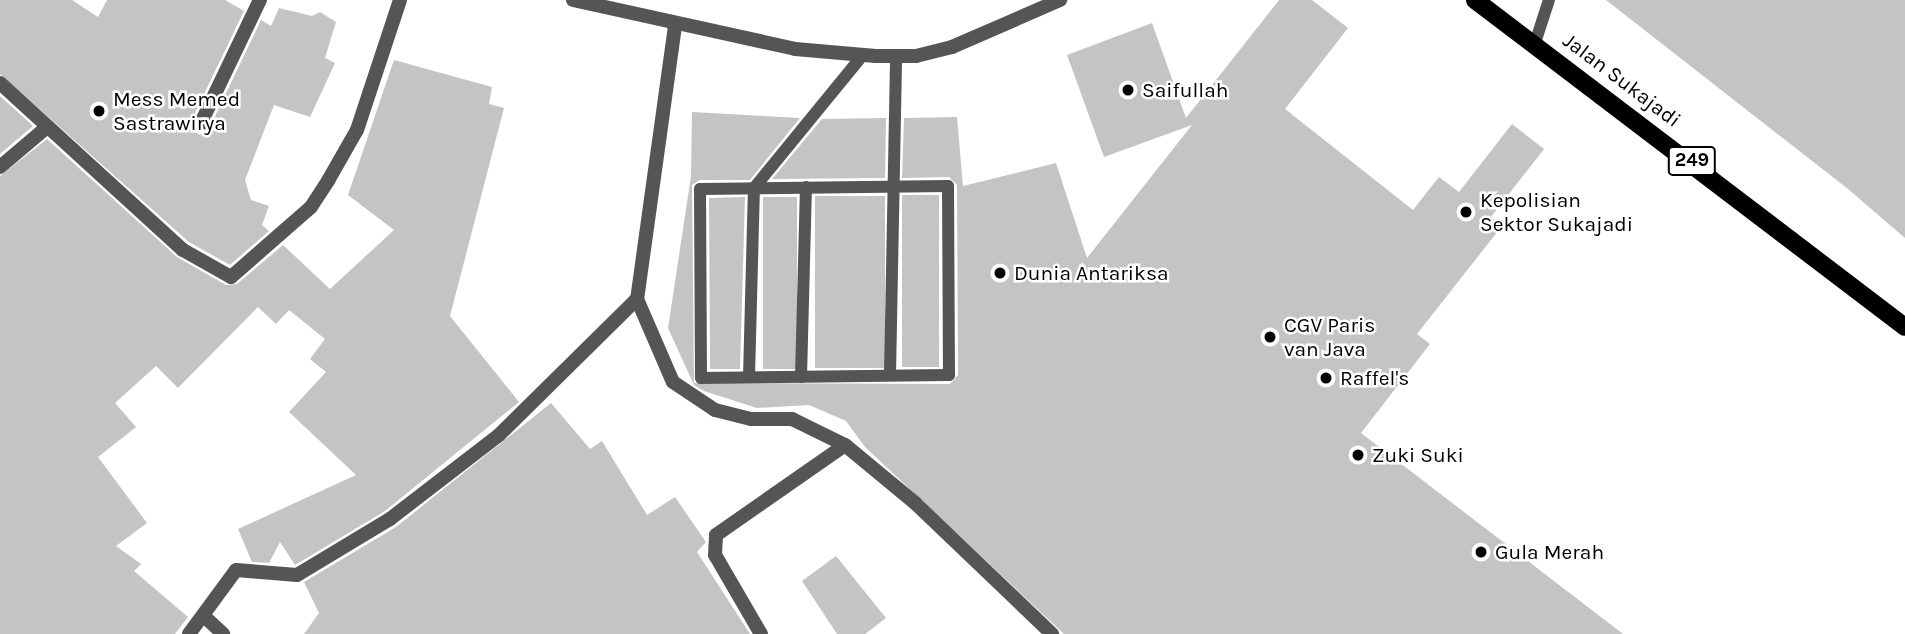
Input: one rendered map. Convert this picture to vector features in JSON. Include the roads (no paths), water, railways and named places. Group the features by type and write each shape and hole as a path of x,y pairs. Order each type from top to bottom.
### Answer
{"main road":[{"name":"Jalan Sukajadi","path":"1475,0 1905,327"}],"street":[{"path":"200,125 260,0"},
{"path":"0,83 183,250 231,277 311,207 329,179 361,120 400,0"},
{"path":"573,0 675,26 795,49 896,56 952,47 1060,0"},
{"path":"1008,24 1041,0"},
{"path":"675,26 637,299 673,382 715,410 751,419 792,419 845,445 915,503 1052,634"},
{"path":"0,167 47,127"},
{"path":"189,634 205,617 236,570 243,567 297,575 390,519 499,435 637,299"},
{"path":"761,634 715,555 716,535 845,445"},
{"path":"205,617 223,634"}],"lane":[{"path":"1535,43 1549,0"},
{"path":"749,377 754,188 863,55"},
{"path":"890,375 896,56"},
{"path":"948,186 949,375 701,378 700,189 754,188 948,186"},
{"path":"801,377 806,187"}],"place":[{"name":"Saifullah","path":"1128,90"},
{"name":"Mess Memed Sastrawirya","path":"99,111"},
{"name":"Kepolisian Sektor Sukajadi","path":"1466,212"},
{"name":"Dunia Antariksa","path":"1000,273"},
{"name":"CGV Paris van Java","path":"1270,337"},
{"name":"Raffel's","path":"1326,378"},
{"name":"Zuki Suki","path":"1358,455"},
{"name":"Gula Merah","path":"1481,552"}]}
